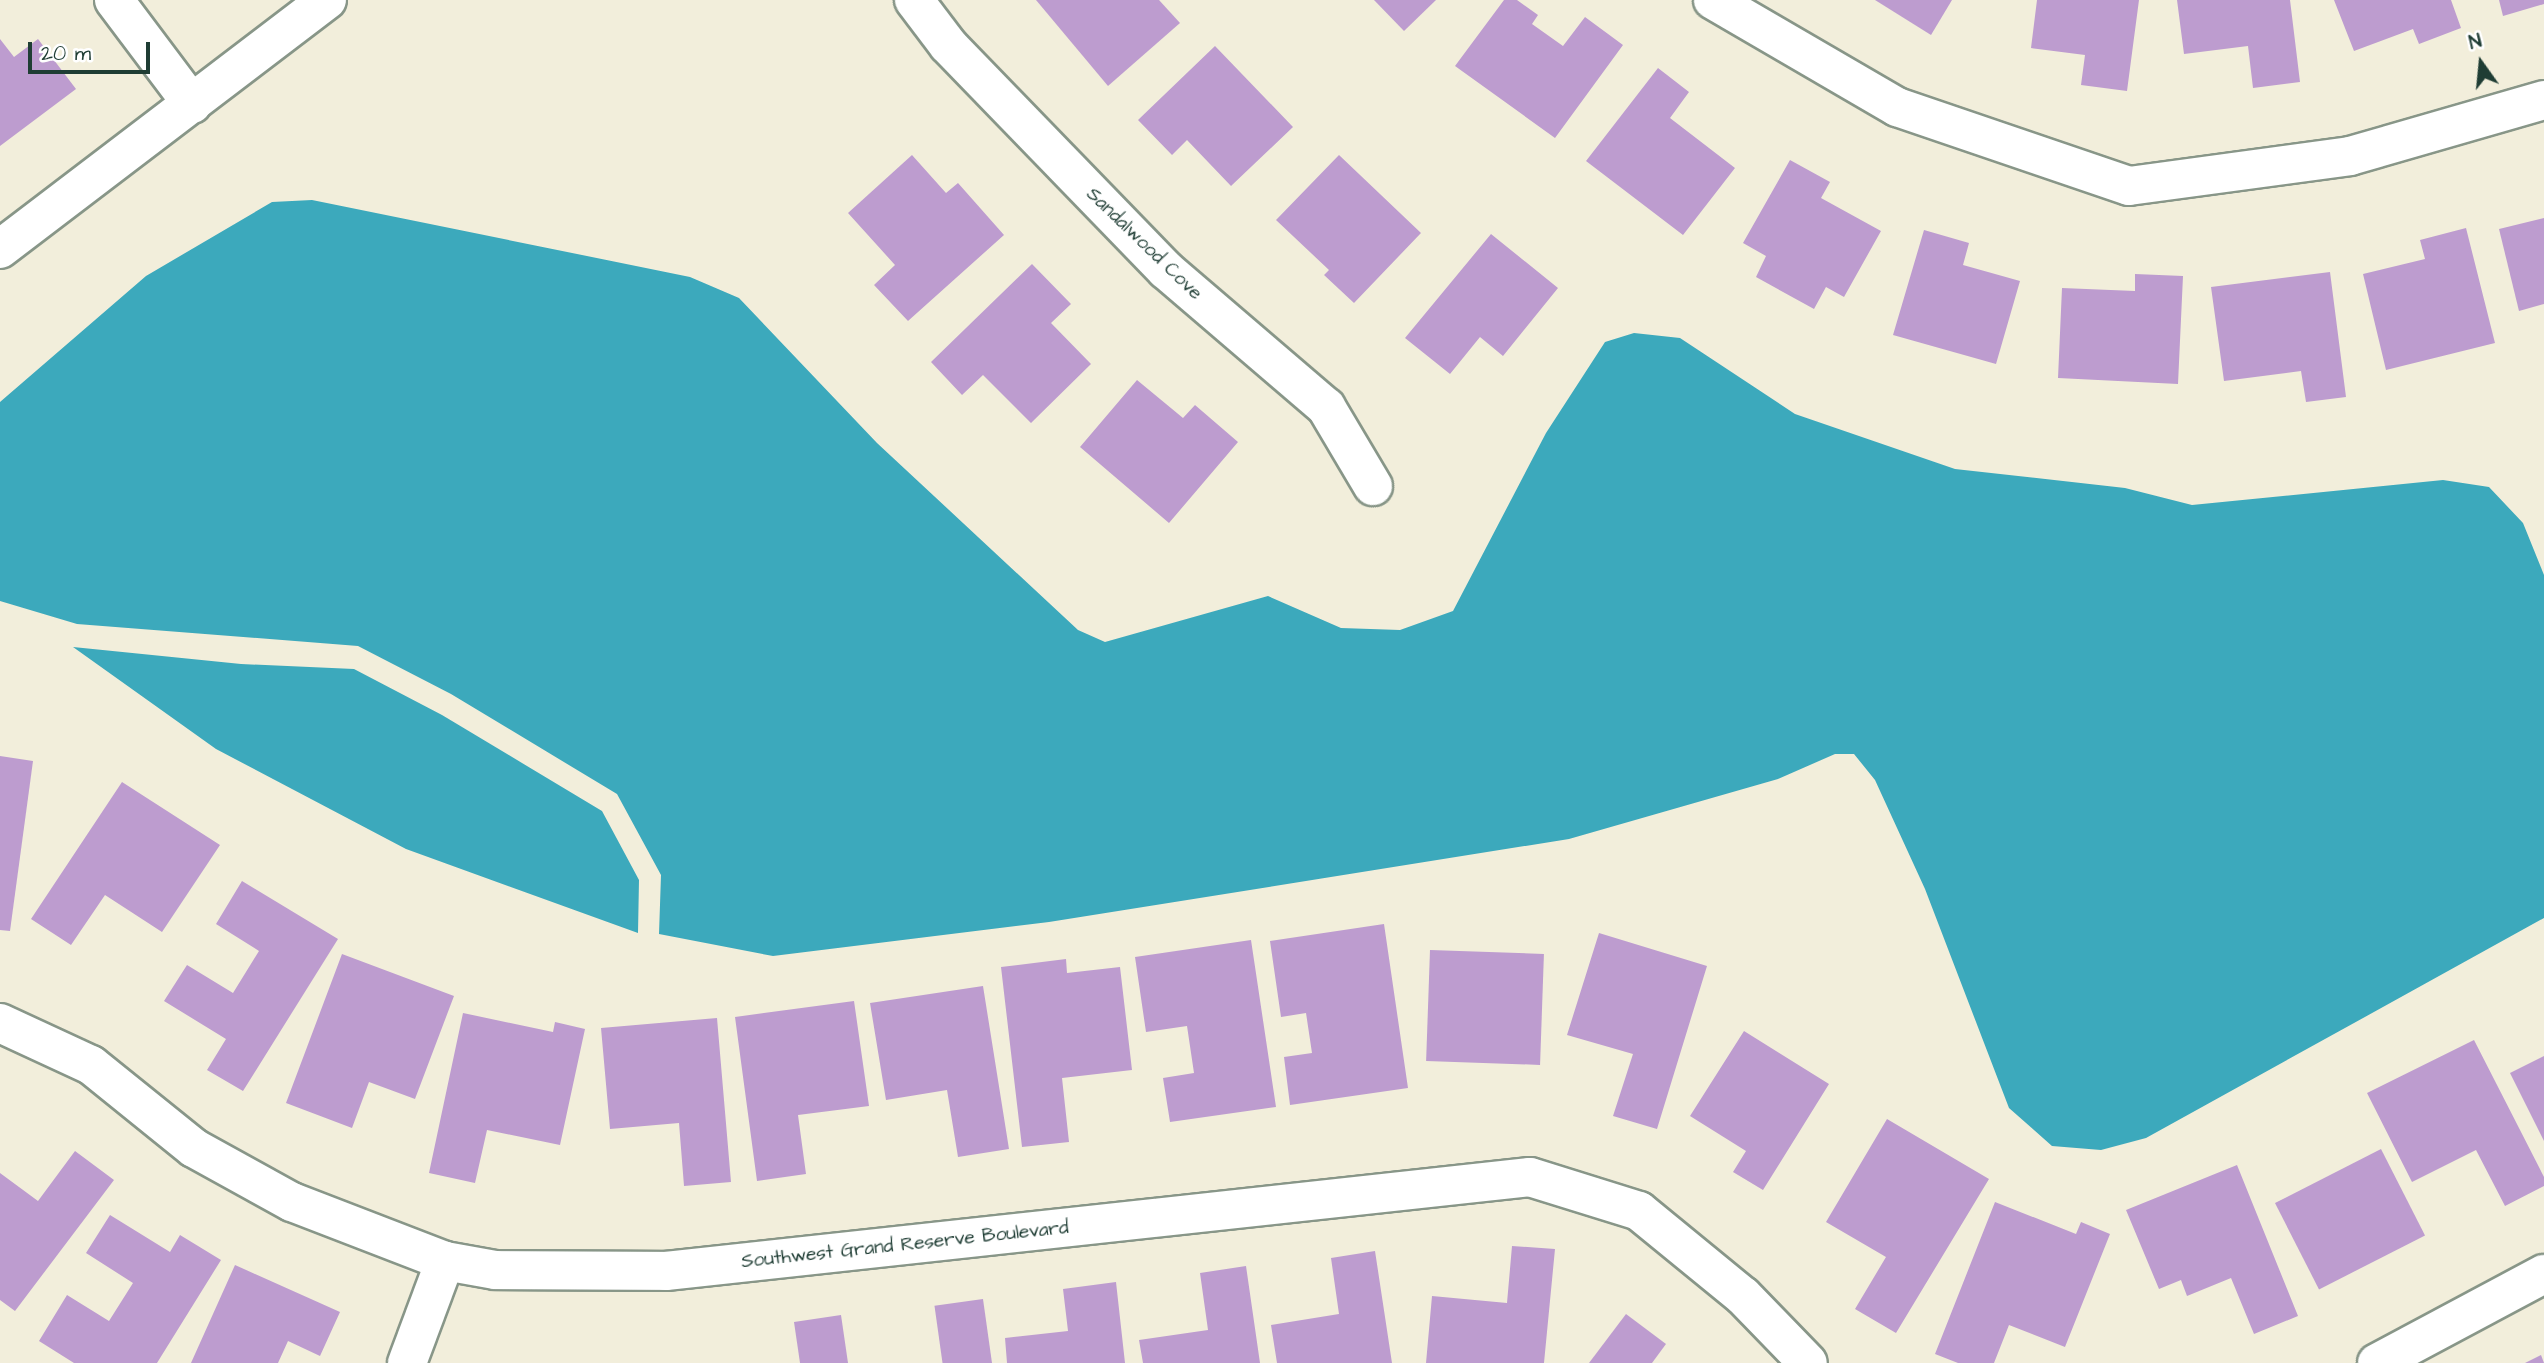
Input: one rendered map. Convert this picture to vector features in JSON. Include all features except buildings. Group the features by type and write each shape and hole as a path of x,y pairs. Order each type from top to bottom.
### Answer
{"street":[{"path":"114,0 192,104"},
{"path":"0,249 327,0"},
{"name":"Sandalwood Cove","path":"914,0 948,44 1166,270 1326,407 1373,486"},
{"path":"1713,0 1897,107 2129,186 2350,156 2544,100"},
{"name":"Southwest Grand Reserve Boulevard","path":"0,1023 91,1065 194,1148 292,1202 445,1261 495,1270 666,1271 1530,1177 1639,1211 1743,1296 1808,1363"},
{"path":"407,1363 445,1261"},
{"path":"2377,1363 2544,1274"}],"water":[{"path":"312,200 690,277 739,298 877,443 1078,630 1105,642 1268,596 1341,628 1400,630 1453,611 1546,433 1605,342 1634,333 1680,338 1795,414 1955,469 2125,488 2192,505 2443,480 2489,487 2523,523 2544,575 2544,918 2146,1138 2101,1150 2052,1146 2009,1108 1925,889 1875,780 1854,754 1835,754 1778,779 1569,839 1049,922 773,956 659,934 661,875 617,794 451,694 358,646 77,624 0,601 0,402 146,276 272,202"},
{"path":"73,647 241,664 354,669 442,715 602,811 639,880 638,933 406,849 216,749"}]}
